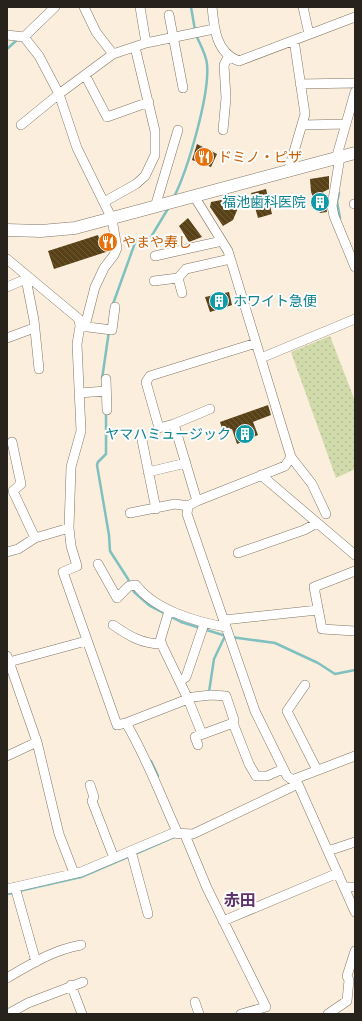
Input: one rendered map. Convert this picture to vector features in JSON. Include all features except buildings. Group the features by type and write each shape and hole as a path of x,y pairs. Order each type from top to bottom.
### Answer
{"street":[{"path":"24,37 55,7"},
{"path":"84,7 96,32 113,54"},
{"path":"140,7 146,43"},
{"path":"212,7 214,29 222,48 228,57 239,61 355,17"},
{"path":"303,7 309,34"},
{"path":"169,15 184,88"},
{"path":"21,125 59,94 113,54 146,43 214,29"},
{"path":"7,35 24,37 39,56 59,94 77,148 112,219 117,248 114,255 104,268 95,287 77,344 81,431 71,467 69,528 77,566 63,572 86,642 117,725 129,722 187,697 211,695 226,696 234,720 233,724 249,764 256,776 267,776 283,769"},
{"path":"288,172 305,114 294,40"},
{"path":"104,202 136,184 145,176 155,155 155,131 135,47"},
{"path":"223,130 226,98 224,65 228,57"},
{"path":"85,75 107,117 149,102"},
{"path":"300,84 355,82"},
{"path":"355,92 346,124 343,157 332,206 355,267"},
{"path":"302,125 346,124"},
{"path":"165,204 178,130"},
{"path":"7,230 63,230 112,219 343,157"},
{"path":"194,196 222,241 230,260 291,457 312,484 326,514"},
{"path":"155,256 222,241"},
{"path":"7,259 79,319 82,326"},
{"path":"154,281 178,278 186,269 230,260"},
{"path":"7,287 27,277"},
{"path":"27,277 39,369"},
{"path":"178,278 182,292"},
{"path":"82,326 112,330 115,307"},
{"path":"261,358 355,319"},
{"path":"7,338 34,328"},
{"path":"210,409 174,424 159,428 146,382 150,376 256,343"},
{"path":"106,379 104,392 107,410"},
{"path":"80,393 104,392"},
{"path":"174,424 197,501"},
{"path":"141,435 156,509"},
{"path":"12,442 21,484 13,491 35,538"},
{"path":"130,514 175,504 188,506 285,466 291,457"},
{"path":"148,472 186,463"},
{"path":"261,475 317,523 353,551"},
{"path":"188,506 187,514 255,711 283,769 287,776 295,782 355,912"},
{"path":"238,553 304,530 317,523"},
{"path":"7,552 18,548 35,538 69,528"},
{"path":"98,564 117,598 131,585 136,585 168,613 203,627 227,630 318,610"},
{"path":"355,571 314,587 322,629 355,631"},
{"path":"168,613 160,641 180,680 202,734"},
{"path":"113,625 133,638 153,644 162,644"},
{"path":"180,680 186,677 203,627"},
{"path":"74,874 60,834 37,742 8,659 86,642"},
{"path":"305,685 287,711 316,770"},
{"path":"129,722 223,921 266,1006 241,1014"},
{"path":"198,745 195,737 233,724"},
{"path":"7,756 37,742"},
{"path":"36,962 14,890 74,874 114,858 131,854 172,833 193,834 316,770 355,756"},
{"path":"90,785 94,797 92,801 114,858"},
{"path":"328,851 355,842"},
{"path":"131,854 148,914"},
{"path":"223,921 338,873"},
{"path":"344,886 355,887"},
{"path":"7,978 64,948 81,945"},
{"path":"328,1014 347,1001 349,980 347,976 355,951"},
{"path":"8,1014 28,1003 71,985 83,982"},
{"path":"71,985 82,1014"},
{"path":"195,1002 198,1014"}],"green space":[{"path":"330,336 355,401 355,469 336,478 291,352"}],"waterway":[{"path":"191,7 195,30"},
{"path":"174,197 191,151 202,112 205,94 207,64 196,35"},
{"path":"7,49 18,39"},
{"path":"339,193 337,202 340,218"},
{"path":"113,304 136,240 151,237 169,207"},
{"path":"102,379 109,331"},
{"path":"106,412 106,454 97,465 109,535 110,551 128,579 134,592 150,606 181,622 226,636"},
{"path":"209,692 214,659 225,636"},
{"path":"231,637 275,643 318,663 335,674 355,670"},
{"path":"151,761 158,776"},
{"path":"135,854 174,837"},
{"path":"19,891 81,877 130,856"},
{"path":"7,894 14,893"}],"place":[{"name":"ドミノ・ピザ","path":"204,157"},
{"name":"福池歯科医院","path":"320,202"},
{"name":"やまや寿し","path":"108,242"},
{"name":"ホワイト急便","path":"219,301"},
{"name":"ヤマハミュージック","path":"245,434"}],"district":[{"name":"赤田","path":"240,900"}]}
